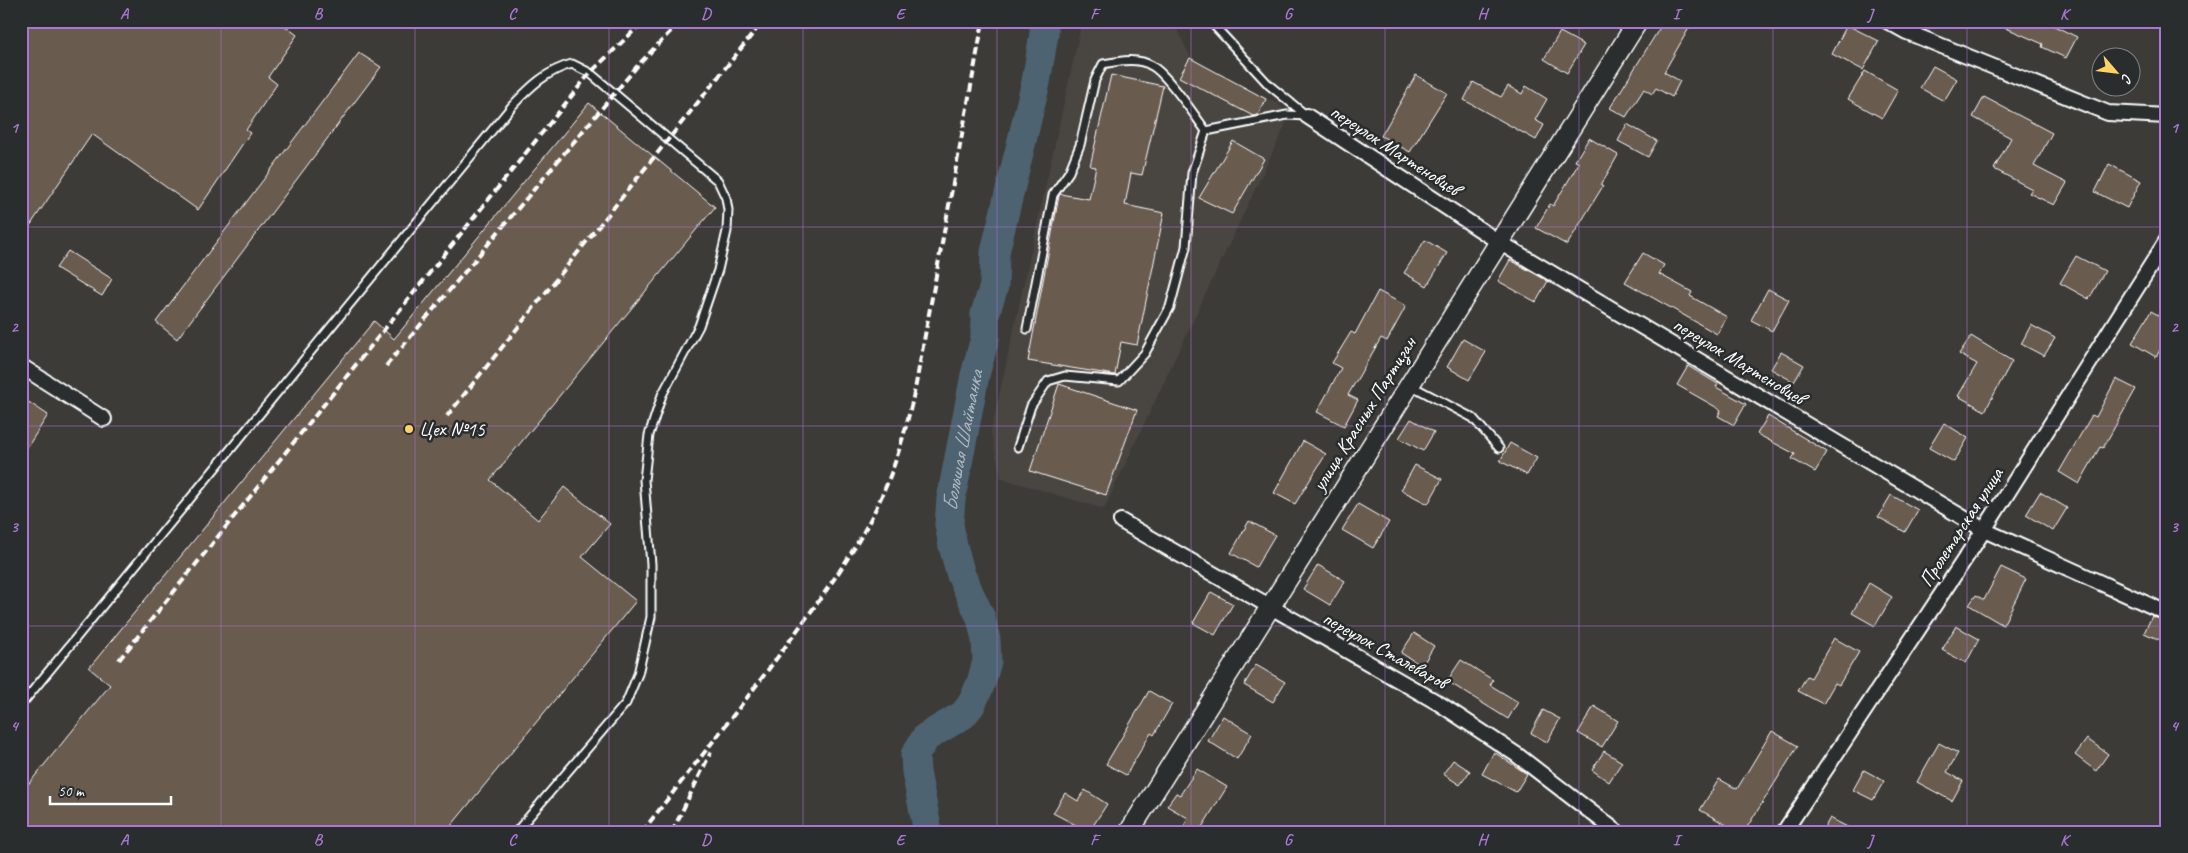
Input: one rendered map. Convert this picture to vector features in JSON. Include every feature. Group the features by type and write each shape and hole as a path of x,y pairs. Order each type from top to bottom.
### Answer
{"street":[{"name":"улица Красных Партизан","path":"1129,832 1638,21"},
{"path":"1886,21 1907,32 2108,113 2167,116"},
{"name":"переулок Мартеновцев","path":"1307,116 1500,242 1984,530 2167,613"},
{"name":"Пролетарская улица","path":"1784,832 1984,530 2163,251 2167,240"},
{"path":"21,366 104,419"},
{"name":"переулок Сталеваров","path":"1121,521 1269,608 1440,704 1518,755 1617,832"}],"lane":[{"path":"1210,21 1269,85 1307,116"},
{"path":"1028,329 1053,195 1069,172 1080,145 1095,80 1104,64 1128,60 1152,65 1188,106 1206,131"},
{"path":"21,705 512,106 546,76 562,66 572,64 590,73 718,181 726,198 726,231 709,301 695,333 662,395 650,435 644,480 651,564 651,617 638,674 626,703 516,832"},
{"path":"1206,131 1287,115 1307,116"},
{"path":"1018,447 1031,406 1048,381 1065,376 1119,381 1145,353 1170,306 1186,248 1192,172 1206,131"},
{"path":"1410,384 1473,418 1499,448"}],"shaded area":[{"path":"1082,21 1173,21 1195,66 1279,104 1287,115 1285,126 1104,509 1001,478 991,432"}],"building":[{"path":"21,21 278,21 297,35 268,77 277,84 246,130 250,133 198,210 92,134 21,239"},
{"path":"1664,21 1693,21 1664,72 1680,81 1672,97 1656,88 1652,94 1644,89 1626,117 1610,108"},
{"path":"1990,21 2044,21 2077,37 2066,58 2042,47 2043,44"},
{"path":"1847,25 1879,41 1863,70 1832,54"},
{"path":"1560,32 1584,45 1567,73 1544,59"},
{"path":"359,53 381,67 177,339 156,322"},
{"path":"1190,58 1266,99 1258,115 1253,116 1179,77"},
{"path":"1933,66 1957,79 1944,101 1920,88"},
{"path":"1865,71 1898,90 1882,118 1848,99"},
{"path":"1111,75 1163,86 1142,175 1131,173 1125,205 1164,213 1137,345 1121,342 1115,375 1028,361 1059,196 1060,194 1089,199 1096,167 1090,166"},
{"path":"1416,75 1447,93 1410,152 1381,136"},
{"path":"1473,82 1501,97 1508,86 1522,94 1526,86 1547,99 1535,120 1544,125 1536,140 1464,100"},
{"path":"1984,97 2052,133 2034,166 2067,183 2054,205 2029,193 2032,189 1994,169 2011,138 1973,117"},
{"name":"Цех №15","path":"589,103 715,207 490,480 538,520 564,487 610,524 582,557 636,601 446,832 21,832 21,793 110,685 89,668 374,321 394,339"},
{"path":"1627,124 1657,141 1648,157 1618,141"},
{"path":"1589,138 1618,155 1601,185 1603,186 1567,245 1536,228 1550,204 1553,206 1579,163 1575,161"},
{"path":"1233,141 1264,159 1232,214 1199,198"},
{"path":"2109,164 2141,181 2127,208 2095,192"},
{"path":"1425,240 1447,253 1427,286 1404,273"},
{"path":"68,251 112,279 102,296 56,268"},
{"path":"1643,253 1664,265 1659,274 1692,292 1690,296 1727,317 1717,334 1625,282"},
{"path":"2076,256 2105,271 2089,299 2060,283"},
{"path":"1510,260 1548,281 1536,302 1498,281"},
{"path":"1768,289 1789,300 1772,331 1751,320"},
{"path":"1378,291 1406,306 1387,341 1381,338 1348,395 1358,400 1344,426 1317,412 1341,368 1332,363 1351,332 1355,334"},
{"path":"2151,311 2167,320 2167,338 2156,357 2132,343"},
{"path":"2031,325 2055,338 2044,356 2021,344"},
{"path":"1971,336 2012,361 1985,411 1958,396 1977,364 1959,354"},
{"path":"1463,339 1486,352 1469,380 1447,367"},
{"path":"1781,352 1804,365 1794,382 1771,369"},
{"path":"1688,366 1718,384 1716,387 1746,404 1734,425 1718,416 1721,410 1677,385"},
{"path":"2116,379 2136,389 2103,448 2100,447 2079,484 2059,472 2092,415 2096,417"},
{"path":"1059,384 1137,410 1106,495 1030,471"},
{"path":"21,397 48,415 21,457"},
{"path":"1768,416 1827,452 1815,472 1792,459 1795,454 1757,434"},
{"path":"1411,419 1434,432 1423,451 1399,438"},
{"path":"1944,423 1968,438 1954,462 1929,448"},
{"path":"1303,441 1326,454 1295,504 1274,493"},
{"path":"1510,443 1537,458 1527,475 1500,461"},
{"path":"1415,465 1442,479 1428,504 1401,490"},
{"path":"2040,492 2067,508 2053,531 2026,515"},
{"path":"1891,495 1918,510 1905,532 1878,517"},
{"path":"1358,504 1389,522 1373,548 1342,530"},
{"path":"1249,521 1275,535 1256,567 1231,553"},
{"path":"1318,565 1345,581 1330,605 1303,589"},
{"path":"2001,567 2026,579 2003,625 1969,605 1976,595 1984,600"},
{"path":"1869,583 1892,597 1875,626 1852,613"},
{"path":"1211,592 1233,604 1215,635 1193,623"},
{"path":"2152,616 2167,622 2167,643 2144,633"},
{"path":"1956,626 1979,639 1966,663 1942,650"},
{"path":"1414,633 1434,646 1422,666 1401,653"},
{"path":"1834,638 1859,652 1839,685 1835,683 1823,704 1798,691 1807,676 1811,678"},
{"path":"1461,660 1493,680 1490,685 1518,702 1508,719 1447,681"},
{"path":"1256,665 1285,682 1273,702 1244,685"},
{"path":"1149,691 1172,704 1154,735 1151,733 1126,775 1106,764"},
{"path":"1594,706 1618,721 1602,747 1578,733"},
{"path":"1543,710 1560,719 1547,742 1531,733"},
{"path":"1223,716 1252,734 1237,759 1208,741"},
{"path":"1772,731 1798,746 1744,832 1739,832 1700,810 1719,779 1737,789"},
{"path":"2087,739 2108,754 2096,771 2075,755"},
{"path":"1939,743 1958,753 1947,772 1963,781 1952,801 1917,782"},
{"path":"1604,751 1622,762 1609,782 1592,770"},
{"path":"1494,752 1527,774 1516,792 1482,774"},
{"path":"1453,760 1470,771 1460,785 1443,774"},
{"path":"1197,769 1227,787 1199,832 1181,832 1188,818 1167,806 1176,793 1180,795"},
{"path":"1864,770 1884,781 1873,800 1853,790"},
{"path":"1085,790 1107,804 1089,832 1053,813 1065,793 1078,801"},
{"path":"1830,818 1857,832 1822,832"}],"waterway":[{"name":"Большая Шайтанка","path":"928,832 916,772 915,755 926,737 963,715 971,705 981,683 987,661 986,640 981,618 961,575 953,546 949,524 951,499 975,375 985,338 985,314 994,286 995,252 1036,82 1044,34 1044,21"}],"railway":[{"path":"119,660 590,73 644,21"},
{"path":"386,366 639,64 672,30 685,21"},
{"path":"447,416 763,21"},
{"path":"642,832 752,691 824,593 858,542 884,491 900,446 916,384 983,21"},
{"path":"672,832 711,752"}],"place":[{"name":"Цех №15","path":"409,429"}]}
